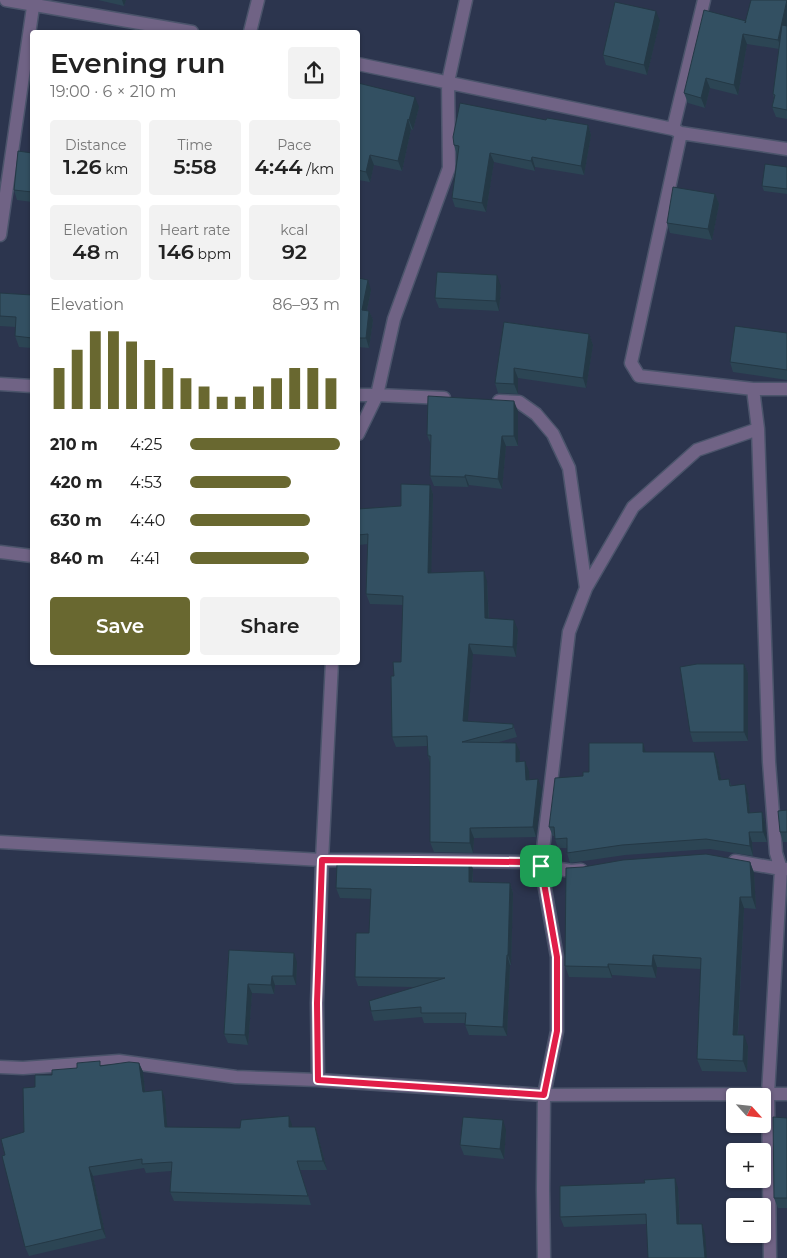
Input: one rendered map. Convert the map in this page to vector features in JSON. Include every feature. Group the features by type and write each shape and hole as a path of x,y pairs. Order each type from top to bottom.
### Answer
{"street":[{"path":"6,0 34,2 181,30"},
{"path":"250,30 258,0"},
{"path":"360,430 377,395 394,319 449,168 448,82 466,0"},
{"path":"704,0 631,363 639,376 752,389 787,389"},
{"path":"0,235 34,2"},
{"path":"360,64 677,131 787,148"},
{"path":"0,384 30,386"},
{"path":"752,389 758,429 769,762 776,853 784,869 768,1088"},
{"path":"360,395 453,399"},
{"path":"491,401 519,402 536,414 553,434 569,468 586,588"},
{"path":"544,1258 544,1095 557,1031 557,957 541,866 569,632 586,588 633,507 697,450 758,429"},
{"path":"0,552 30,556"},
{"path":"318,1080 317,1003 332,665"},
{"path":"0,842 322,860 522,862 571,871 593,869"},
{"path":"719,858 784,869"},
{"path":"0,1067 23,1068 119,1061 236,1077 318,1080 544,1095 726,1094"},
{"path":"771,1094 787,1094"},
{"path":"768,1133 770,1258"}],"building":[{"path":"751,0 787,0 778,40 743,34 734,85 706,78 701,98 684,93 704,10 746,21"},
{"path":"615,2 656,11 644,65 603,55"},
{"path":"782,25 787,26 787,110 772,107 775,95 773,94"},
{"path":"360,83 415,97 398,161 370,155 366,172 360,170"},
{"path":"460,103 546,120 547,118 588,125 581,166 532,157 531,161 490,153 482,203 452,198 459,146 454,145 453,137"},
{"path":"18,151 30,153 30,192 14,190"},
{"path":"765,164 787,167 787,189 762,186"},
{"path":"673,187 715,194 708,229 667,223"},
{"path":"437,272 497,275 496,301 435,298"},
{"path":"360,278 368,280 362,310 369,311 366,338 360,338"},
{"path":"0,293 30,295 30,338 15,336 16,317 0,316"},
{"path":"504,322 589,334 583,378 514,368 514,384 495,383"},
{"path":"735,326 787,333 787,370 730,362"},
{"path":"428,396 514,401 514,436 502,436 498,479 465,475 465,477 430,476 431,435 427,435"},
{"path":"401,484 430,485 428,573 484,571 485,618 514,620 513,647 469,644 463,721 513,724 513,728 462,742 516,743 516,762 525,761 526,780 538,779 533,827 470,828 470,843 430,842 430,756 428,756 427,736 392,737 391,676 394,676 393,662 401,662 403,596 366,594 368,534 360,535 360,509 401,506"},
{"path":"697,664 744,664 744,732 690,732 680,667"},
{"path":"589,743 643,743 643,752 714,752 719,780 729,779 730,786 745,784 748,813 762,812 763,832 749,832 750,846 706,839 622,845 567,853 567,838 555,839 554,827 549,827 555,778 583,776 583,772 589,772"},
{"path":"787,810 787,832 780,832 778,811"},
{"path":"706,854 750,862 752,897 740,897 733,1035 744,1035 743,1061 697,1059 701,958 653,955 652,966 608,964 608,967 565,966 566,868 623,860"},
{"path":"430,859 469,860 469,882 510,883 503,1027 465,1025 466,1013 421,1013 421,1007 371,1011 369,1001 445,978 355,977 356,933 369,933 371,889 336,888 337,864 430,866"},
{"path":"229,950 294,953 293,976 272,976 271,985 248,984 245,1035 224,1034"},
{"path":"100,1061 100,1066 129,1062 139,1063 143,1092 162,1090 165,1127 240,1128 241,1120 289,1116 289,1127 315,1127 323,1161 297,1161 308,1196 170,1192 172,1162 142,1164 142,1159 89,1167 102,1229 25,1247 2,1156 5,1155 1,1139 24,1132 23,1088 35,1087 35,1075 52,1075 52,1070 77,1068 77,1063"},
{"path":"463,1117 503,1120 500,1149 460,1145"},
{"path":"773,1117 787,1118 787,1198 774,1198"},
{"path":"675,1178 677,1224 702,1224 705,1258 648,1258 646,1214 560,1217 560,1186 645,1183 644,1180"}],"route":[{"path":"322,860 522,862 541,866 557,957 557,1031 544,1095 318,1080 317,1003 322,860"}]}
